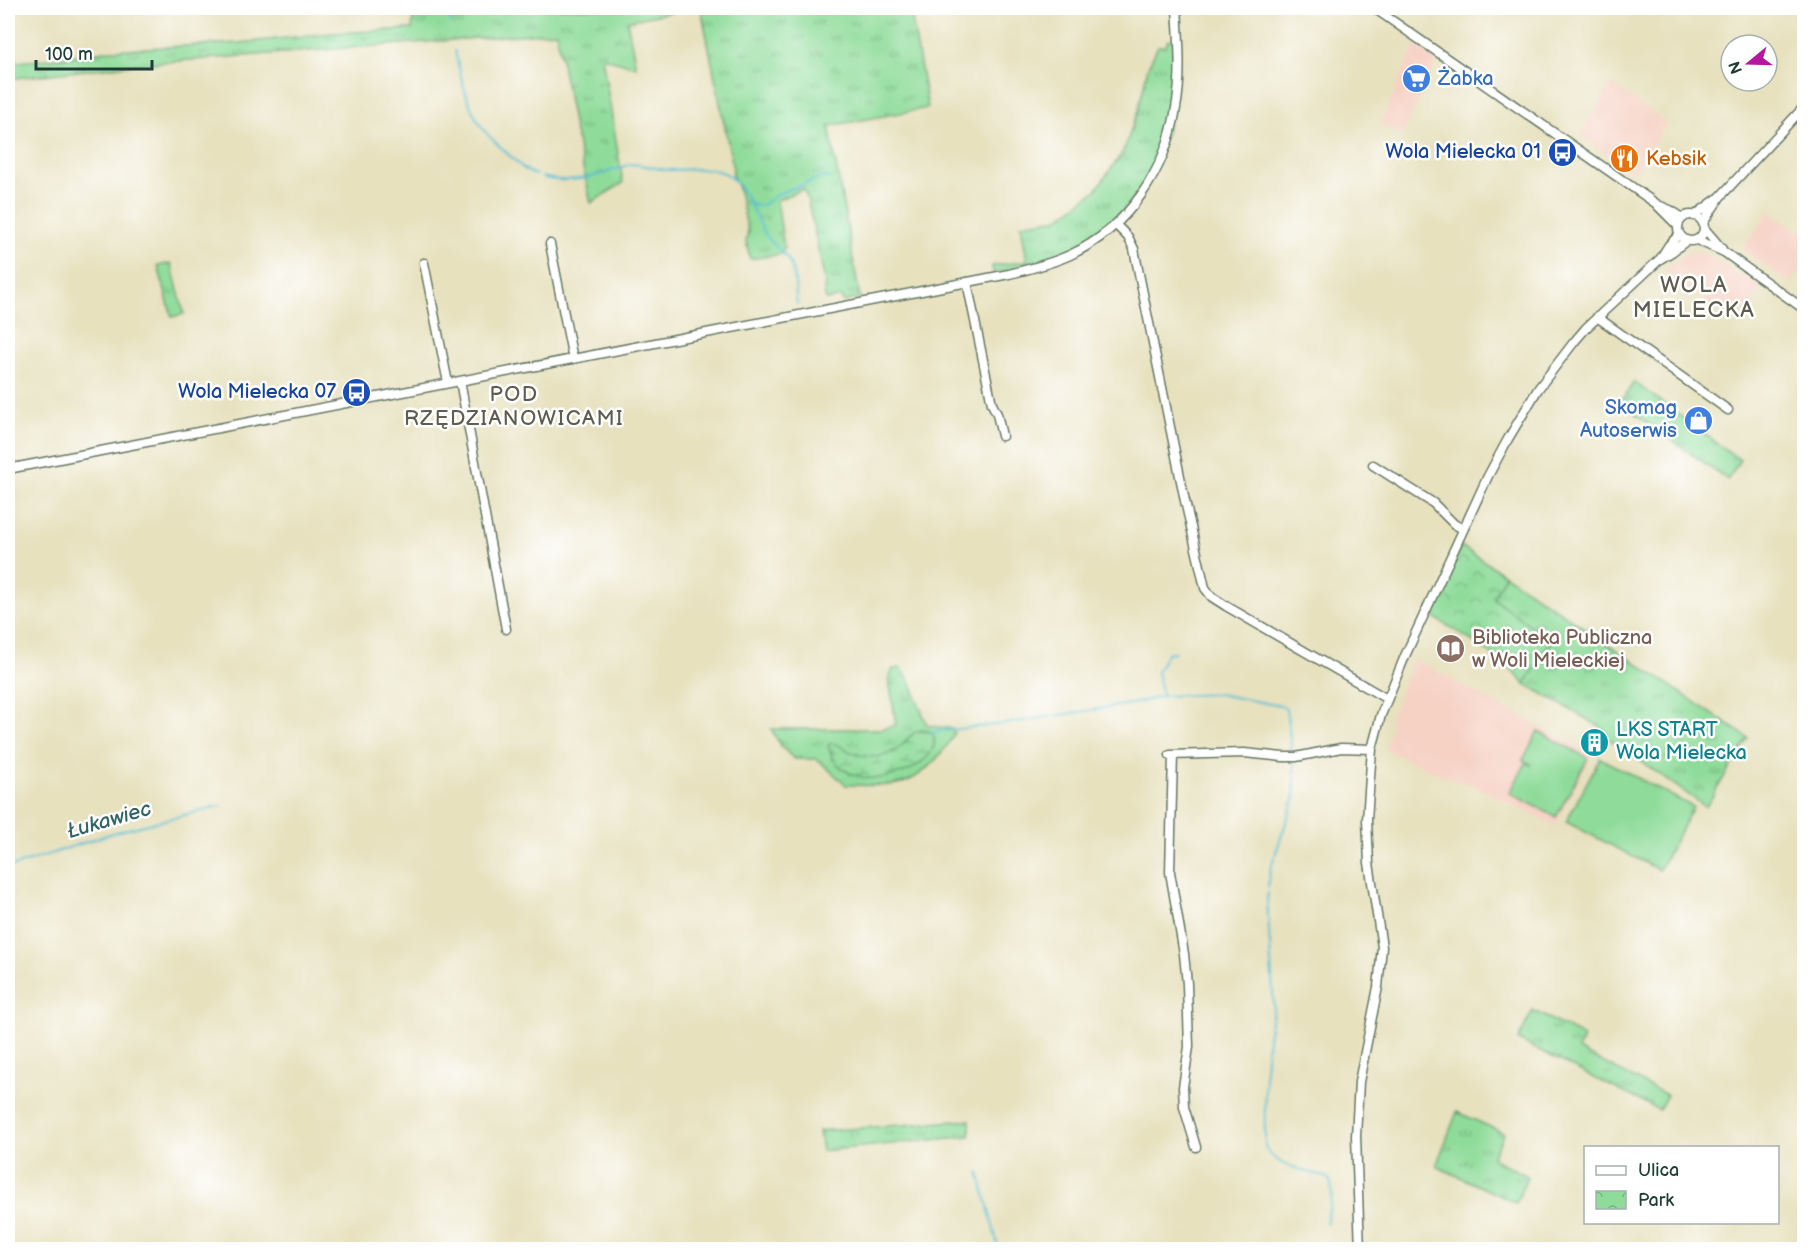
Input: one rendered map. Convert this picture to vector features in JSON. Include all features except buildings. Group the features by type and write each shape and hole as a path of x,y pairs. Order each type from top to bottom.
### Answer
{"street":[{"path":"8,469 1009,274 1057,260 1096,240 1116,225 1137,202 1152,178 1167,144 1176,109 1178,91 1177,8"},
{"path":"1374,8 1658,205 1683,218"},
{"path":"1694,216 1720,197 1804,107"},
{"path":"1697,240 1702,235 1703,225 1720,197"},
{"path":"1658,205 1681,234 1724,252 1804,309"},
{"path":"1683,218 1689,215 1694,216 1724,252"},
{"path":"1360,1250 1356,1136 1359,1082 1378,987 1382,947 1369,864 1368,810 1372,749 1387,699 1493,465 1538,389 1574,342 1597,317 1660,259 1669,245 1681,234 1683,218"},
{"path":"1116,225 1128,237 1134,249 1205,588 1212,597 1226,606 1387,699"},
{"path":"550,244 573,359"},
{"path":"424,263 448,383"},
{"path":"967,282 992,404 1002,436"},
{"path":"1597,317 1728,410"},
{"path":"460,381 506,629"},
{"path":"1372,465 1433,503 1454,524 1463,529"},
{"path":"1196,1148 1184,1107 1183,1087 1189,1047 1187,984 1170,872 1170,755 1244,753 1296,757 1341,748 1372,749"}],"shaded area":[{"path":"1415,45 1437,60 1402,135 1380,124"},
{"path":"1612,84 1664,121 1665,127 1633,174 1580,135"},
{"path":"1769,211 1804,236 1804,263 1790,283 1742,250"},
{"path":"1701,251 1761,288 1736,323 1664,271 1686,253"},
{"path":"1414,659 1593,755 1555,825 1464,781 1462,783 1446,777 1385,749 1392,724 1389,721"}],"green space":[{"path":"391,8 691,8 627,21 636,67 602,57 623,183 591,203 556,32 138,64 8,79 8,63 111,50 240,43 333,33 412,29 414,10"},
{"path":"701,8 910,8 928,108 829,126 860,298 843,302 841,297 826,300 825,281 807,197 803,189 777,200 784,248 781,254 750,259 746,240 748,231 739,191 732,174 733,168"},
{"path":"1175,39 1174,95 1168,125 1156,160 1143,185 1127,206 1110,224 1069,250 1045,260 993,273 992,266 1027,261 1021,224 1059,218 1096,190 1123,152 1138,111 1148,67 1158,46 1165,46 1168,40"},
{"path":"171,263 184,314 172,317 158,266"},
{"path":"1634,382 1740,460 1728,480 1620,403"},
{"path":"1461,546 1505,575 1493,598 1551,641 1525,684 1493,655 1432,616"},
{"path":"1505,575 1748,738 1706,807 1609,739 1601,727 1525,684 1551,641 1493,598"},
{"path":"900,668 909,679 927,725 952,729 954,733 935,760 908,781 885,785 846,785 817,759 794,759 781,746 771,729 882,729 896,725 889,678 893,669"},
{"path":"922,730 932,732 934,745 926,758 912,769 893,776 873,778 853,775 838,764 828,745 831,743 850,752 871,757 895,751 912,734"},
{"path":"1538,731 1588,758 1556,817 1510,793 1526,763 1532,765 1523,760"},
{"path":"1600,758 1693,807 1659,870 1566,822"},
{"path":"1533,1010 1584,1037 1578,1050 1667,1095 1659,1110 1518,1040"},
{"path":"1457,1112 1504,1133 1492,1158 1528,1176 1516,1203 1436,1166"},
{"path":"970,1120 970,1136 822,1151 819,1131"}],"waterway":[{"path":"449,8 451,23"},
{"path":"455,51 468,100 481,126 522,167 536,175"},
{"path":"542,177 576,179 598,175 631,164 667,170 712,170 726,174 739,186 771,242 790,263 797,304"},
{"path":"750,203 756,206 762,205 780,193 823,177 830,178"},
{"path":"1162,696 1157,672 1167,653 1175,652"},
{"path":"932,732 1003,724 1137,703 1162,696 1218,694 1281,706 1286,709 1292,752"},
{"path":"1268,887 1270,870 1295,797 1294,764"},
{"name":"Łukawiec","path":"8,868 116,832 221,806"},
{"path":"1268,893 1274,1008 1266,1059 1265,1146 1275,1159 1302,1171 1328,1178 1332,1194 1326,1224"},
{"path":"979,1172 999,1250"}],"place":[{"name":"Żabka","path":"1417,79"},
{"name":"Wola Mielecka 01","path":"1562,152"},
{"name":"Kebsik","path":"1625,159"},
{"name":"Wola Mielecka 07","path":"357,392"},
{"name":"Skomag Autoserwis","path":"1698,420"},
{"name":"Biblioteka Publiczna w Woli Mieleckiej","path":"1451,649"},
{"name":"LKS START Wola Mielecka","path":"1595,742"}],"district":[{"name":"WOLA MIELECKA","path":"1694,298"},
{"name":"POD RZĘDZIANOWICAMI","path":"514,406"}]}
